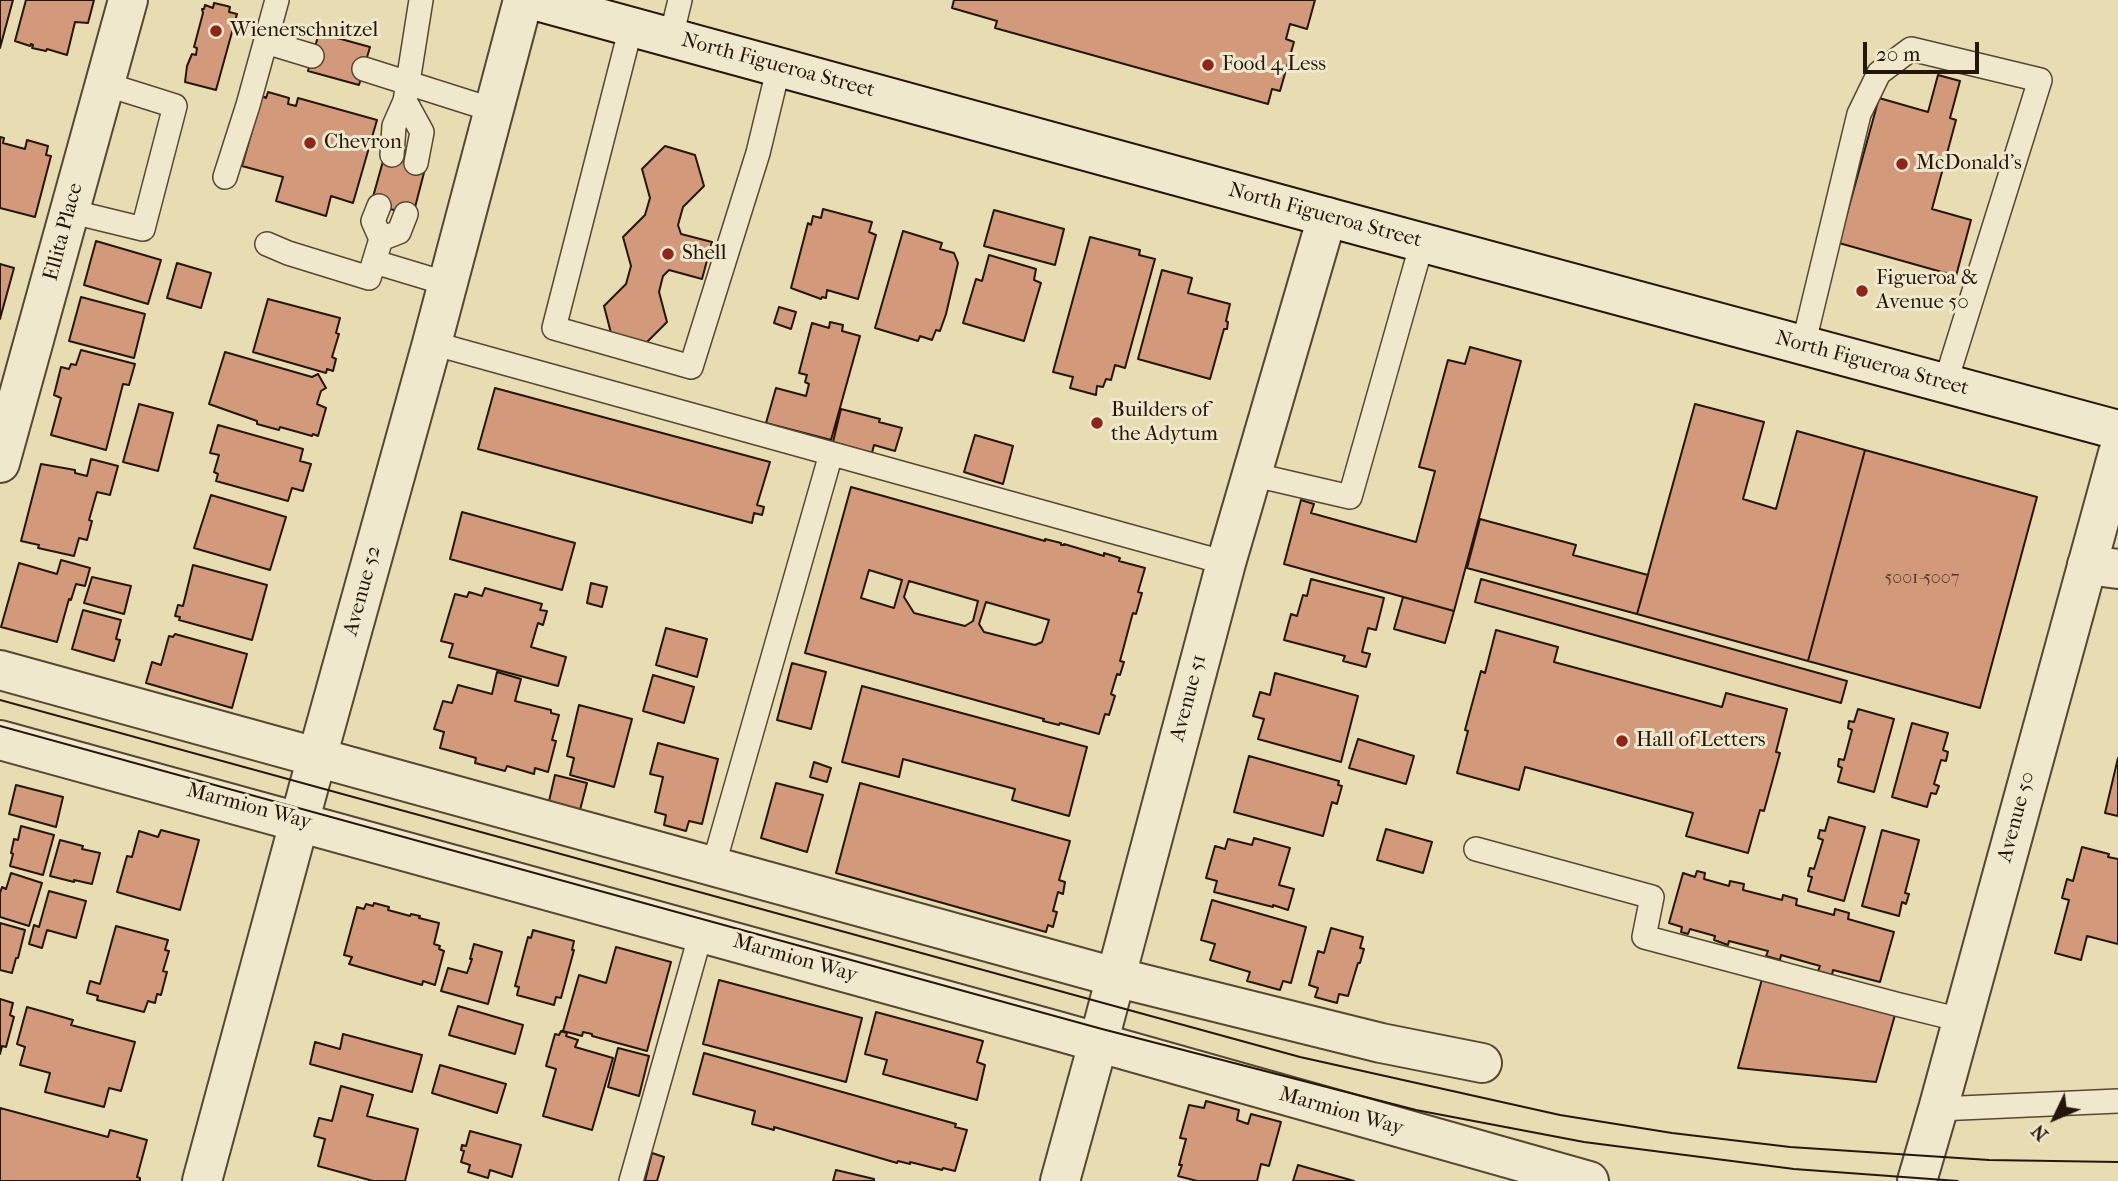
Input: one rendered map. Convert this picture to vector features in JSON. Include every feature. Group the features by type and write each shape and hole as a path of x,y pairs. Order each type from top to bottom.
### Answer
{"street":[{"name":"Ellita Place","path":"0,463 128,0"},
{"name":"Avenue 52","path":"202,1181 432,343 523,0"},
{"name":"North Figueroa Street","path":"533,0 2118,430"},
{"name":"Avenue 51","path":"1060,1181 1226,563 1327,217"},
{"name":"Avenue 50","path":"1917,1181 1961,1020 2102,567 2118,453"},
{"path":"0,670 1115,977 1381,1043 1482,1063"},
{"name":"Marmion Way","path":"0,740 300,821 1589,1181"}],"lane":[{"path":"225,177 277,0"},
{"path":"392,155 394,126 407,92 421,0"},
{"path":"671,37 680,0"},
{"path":"631,27 554,328 691,367 758,153 779,66"},
{"path":"266,42 312,56"},
{"path":"1803,346 1859,114 1879,73 1911,49 2040,80 1945,384"},
{"path":"364,69 407,92 493,110"},
{"path":"69,211 143,229 175,106 105,84"},
{"path":"407,92 422,132 416,163"},
{"path":"372,270 381,239 373,221 379,206"},
{"path":"381,239 399,232 406,214"},
{"path":"1251,474 1350,497 1422,243"},
{"path":"267,244 288,253 447,284"},
{"path":"432,343 1226,563"},
{"path":"713,867 831,454"},
{"path":"1476,849 1652,897 1644,936 1961,1020"},
{"path":"631,1181 701,933"},
{"path":"1938,1109 2118,1101"}],"building":[{"path":"0,0 13,0 0,48"},
{"path":"26,0 94,0 88,23 75,22 67,55 32,48 31,44 30,46 15,41"},
{"name":"Food 4 Less","path":"954,0 1315,0 1307,29 1290,24 1286,39 1294,42 1280,91 1272,89 1268,104 995,28 997,21 952,8"},
{"name":"Wienerschnitzel","path":"214,3 230,7 229,12 237,14 216,90 185,82 187,66 192,54 196,55 197,48 194,47 202,9 205,5 213,8"},
{"path":"319,33 370,47 359,85 308,71"},
{"name":"McDonald's","path":"1938,75 1960,81 1950,118 1956,120 1932,209 1971,220 1956,276 1839,243 1879,98 1928,112"},
{"name":"Chevron","path":"268,92 289,98 288,104 296,106 298,98 377,120 353,203 331,196 326,216 276,201 283,177 242,166 262,96 266,98"},
{"path":"0,137 4,138 3,143 25,149 27,140 48,146 46,155 51,156 35,217 0,208"},
{"name":"Shell","path":"665,146 695,155 704,186 683,207 678,225 681,234 712,242 702,279 669,270 663,276 659,292 667,322 644,345 612,337 604,306 626,284 631,266 623,237 645,215 650,198 642,169"},
{"path":"385,154 426,165 413,215 371,204"},
{"path":"823,209 872,222 869,232 876,235 858,299 827,290 826,298 821,299 791,288 808,223 811,225 813,216 821,218"},
{"path":"994,210 1064,229 1055,265 984,246"},
{"path":"903,231 942,243 940,249 954,253 958,263 946,314 940,331 936,330 932,340 920,336 918,341 875,328"},
{"path":"1090,237 1140,250 1139,255 1155,259 1125,368 1115,365 1111,380 1106,379 1103,387 1097,386 1096,395 1070,388 1073,377 1053,372"},
{"path":"96,241 161,260 148,304 84,285"},
{"path":"989,255 1036,269 1034,280 1041,283 1024,341 963,323 976,279 982,281"},
{"path":"177,263 211,273 201,308 167,298"},
{"path":"0,264 14,268 0,319"},
{"path":"1162,270 1192,278 1188,293 1230,304 1227,329 1224,329 1210,379 1138,359"},
{"path":"81,297 145,314 134,358 69,341"},
{"path":"268,299 340,318 336,333 339,334 332,357 336,359 333,371 327,369 326,373 253,352"},
{"path":"779,307 796,312 791,329 774,323"},
{"path":"830,322 843,325 842,331 860,336 831,440 766,423 776,388 806,396 809,384 805,382 807,375 799,373 812,323 829,328"},
{"path":"1470,347 1521,361 1454,611 1284,564 1301,500 1314,504 1311,513 1416,542 1435,471 1419,467 1448,360 1465,364"},
{"path":"81,350 135,364 129,385 123,384 106,450 51,435 61,398 54,395 61,367 69,369 71,364 76,365"},
{"path":"225,352 312,377 318,374 326,388 321,391 317,404 326,408 318,436 257,424 257,421 209,404"},
{"path":"495,388 770,462 757,505 764,507 762,515 754,513 752,523 478,449"},
{"path":"139,404 173,413 158,471 123,462"},
{"path":"1695,404 1764,422 1743,499 1776,509 1797,431 1865,450 1808,661 1637,614"},
{"path":"841,409 902,428 895,451 874,445 872,453 833,442"},
{"path":"218,425 303,449 300,461 311,464 303,491 292,488 288,501 216,481 218,474 214,472 219,455 210,453"},
{"path":"975,435 1013,446 1003,484 964,472"},
{"path":"1865,450 2037,497 1980,708 1808,661"},
{"path":"91,459 118,466 110,495 97,492 89,520 92,521 87,540 79,538 74,556 38,548 39,545 21,541 41,464 75,470 75,473 87,476"},
{"path":"851,487 1045,541 1104,556 1104,553 1120,558 1119,561 1145,568 1138,592 1142,593 1136,614 1133,613 1132,616 1120,661 1124,662 1111,694 1115,696 1109,715 1105,714 1099,734 1043,721 1044,719 805,653","holes":["869,570 902,580 894,608 861,598","909,581 978,601 973,621 965,626 914,613 904,597","986,602 1049,620 1042,642 1035,645 984,632 979,624"]},
{"path":"211,495 286,517 270,570 194,548"},
{"path":"462,512 575,543 562,590 450,559"},
{"path":"1480,519 1576,545 1573,555 1648,575 1637,614 1467,568"},
{"path":"61,560 90,568 85,586 76,584 71,600 69,599 57,642 1,627 19,563 57,574"},
{"path":"193,565 267,585 252,640 179,620 180,617 175,616 178,605 183,606"},
{"path":"92,577 131,586 124,614 84,603"},
{"path":"1311,579 1384,598 1376,630 1368,628 1362,652 1370,654 1366,667 1343,661 1345,656 1284,640 1291,614 1297,616 1303,595 1307,596"},
{"path":"1481,579 1847,681 1841,703 1475,602"},
{"path":"591,583 607,587 602,607 587,603"},
{"path":"485,588 542,604 540,610 547,611 543,625 538,623 531,647 566,657 558,686 449,657 453,644 441,641 455,594 467,597 469,592 482,596"},
{"path":"1403,597 1454,611 1445,643 1394,629"},
{"path":"83,610 121,620 116,639 120,640 114,661 72,649"},
{"path":"666,628 707,639 697,677 656,665"},
{"name":"Hall of Letters","path":"1496,630 1558,647 1554,662 1722,707 1726,693 1787,709 1776,752 1780,753 1764,811 1760,810 1748,853 1686,836 1693,813 1525,767 1519,790 1457,773 1481,671 1485,673"},
{"path":"175,634 247,654 232,708 146,683 152,662 161,665 169,636 173,637"},
{"path":"792,663 826,672 811,729 777,720"},
{"path":"497,672 521,679 515,701 551,710 551,713 559,715 552,740 556,741 548,772 535,768 534,774 507,766 505,771 475,763 476,758 440,748 444,732 434,729 443,701 452,703 458,685 492,694"},
{"path":"1275,673 1358,696 1341,762 1258,739 1264,719 1253,716 1260,692 1270,695"},
{"path":"653,675 694,687 684,723 643,711"},
{"path":"862,686 1087,747 1069,816 1012,800 1015,789 903,759 899,777 842,762"},
{"path":"579,705 632,719 614,787 570,775 574,758 567,756"},
{"path":"1858,709 1894,719 1874,792 1838,782 1842,768 1838,766 1839,759 1844,760 1852,730 1848,728 1849,721 1854,722"},
{"path":"1912,723 1948,733 1943,750 1948,752 1946,761 1941,760 1934,784 1939,786 1936,794 1931,793 1927,807 1892,797"},
{"path":"1358,739 1414,756 1406,784 1349,768"},
{"path":"658,743 718,759 702,824 689,821 686,831 664,825 666,815 655,812 663,777 650,774"},
{"path":"1249,756 1339,781 1338,785 1342,786 1337,804 1332,802 1323,836 1234,812"},
{"path":"2118,758 2118,816 2105,813"},
{"path":"814,762 831,768 827,782 810,777"},
{"path":"555,775 587,783 580,810 549,801"},
{"path":"776,783 823,795 807,852 761,838"},
{"path":"860,783 1070,841 1059,880 1065,882 1063,894 1058,892 1053,911 1057,912 1053,927 1048,925 1046,932 836,873"},
{"path":"16,785 63,797 56,827 9,814"},
{"path":"1829,817 1865,827 1844,901 1808,891 1812,877 1808,876 1810,868 1814,869 1823,840 1818,838 1820,830 1825,831"},
{"path":"21,826 54,835 43,875 10,866 14,839 18,840"},
{"path":"1386,829 1432,842 1423,873 1377,860"},
{"path":"161,830 199,840 180,910 117,892 127,856 132,857 139,831 158,837"},
{"path":"1882,830 1919,840 1905,893 1909,894 1906,904 1902,902 1899,916 1862,906"},
{"path":"1254,838 1290,848 1279,885 1294,889 1288,910 1214,892 1217,881 1206,878 1215,846 1225,849 1228,839 1252,845"},
{"path":"60,840 100,853 92,884 50,876"},
{"path":"2082,847 2118,859 2118,944 2087,936 2081,960 2055,953 2069,900 2062,898 2067,879 2073,881"},
{"path":"1697,871 1705,873 1704,879 1729,886 1730,881 1744,884 1743,890 1782,900 1783,895 1797,899 1796,905 1834,915 1835,909 1849,913 1848,919 1894,932 1880,982 1833,970 1832,975 1818,971 1820,966 1781,955 1780,960 1766,956 1768,951 1729,941 1728,945 1714,940 1715,936 1690,929 1688,934 1681,932 1682,927 1669,923 1683,873 1695,877"},
{"path":"11,873 42,883 29,926 0,917 0,893 2,887 6,889"},
{"path":"49,891 86,901 76,938 47,930 42,948 29,944 34,925 39,927"},
{"path":"1212,900 1306,927 1291,983 1283,981 1280,990 1247,981 1250,972 1210,960 1215,944 1201,940"},
{"path":"374,903 389,907 388,910 439,923 434,944 444,951 435,985 423,981 422,985 349,964 352,957 344,955 357,907 364,909 366,904 373,906"},
{"path":"0,923 25,930 12,973 0,970"},
{"path":"116,926 168,940 165,950 169,951 163,971 167,972 161,995 157,994 155,1003 148,1001 144,1012 97,1000 98,996 87,993 90,981 100,984"},
{"path":"1331,928 1363,937 1360,948 1364,949 1348,996 1339,994 1337,1003 1315,997 1318,988 1309,985 1318,951 1324,953"},
{"path":"533,930 574,941 561,998 556,997 554,1005 517,995 519,987 515,986 528,937 531,938"},
{"path":"474,944 502,952 488,1004 441,991 448,968 467,973"},
{"path":"616,947 671,962 647,1051 592,1034 583,1032 582,1036 563,1031 579,975 606,983"},
{"path":"1762,979 1895,1015 1876,1082 1738,1068"},
{"path":"719,980 862,1018 846,1082 703,1044"},
{"path":"0,999 13,1003 10,1015 14,1017 6,1047 2,1046 0,1054"},
{"path":"458,1006 523,1025 515,1054 449,1035"},
{"path":"27,1007 73,1020 71,1025 135,1042 121,1091 109,1088 104,1107 45,1092 50,1073 20,1065 25,1047 17,1044"},
{"path":"876,1012 983,1041 977,1062 985,1065 977,1100 883,1074 887,1060 865,1054"},
{"path":"561,1031 578,1040 575,1047 613,1058 592,1130 543,1116 556,1069 546,1066 555,1034 559,1035"},
{"path":"343,1034 422,1055 412,1092 310,1064 315,1042 340,1049"},
{"path":"618,1048 649,1056 639,1096 608,1087"},
{"path":"704,1053 956,1124 955,1127 967,1130 955,1171 910,1162 897,1163 774,1127 774,1130 752,1124 755,1111 693,1094"},
{"path":"440,1065 506,1084 497,1113 432,1093"},
{"path":"341,1086 373,1095 367,1116 418,1129 405,1181 373,1181 318,1166 325,1139 314,1136 319,1118 332,1121"},
{"path":"1206,1101 1239,1110 1237,1120 1248,1124 1251,1114 1281,1122 1269,1166 1261,1164 1257,1181 1197,1181 1178,1176 1186,1139 1180,1138 1189,1105 1204,1108"},
{"path":"0,1108 108,1137 110,1130 147,1140 137,1177 140,1181 0,1181"},
{"path":"470,1131 521,1145 512,1177 490,1170 488,1178 468,1172 470,1165 461,1162 464,1151 461,1150 462,1145 466,1146"},
{"path":"652,1153 664,1157 657,1181 645,1181"},
{"path":"1298,1165 1354,1181 1293,1181"},
{"path":"836,1170 874,1179 874,1181 833,1181"}],"tram line":[{"path":"0,700 1300,1057 1560,1115 1672,1133 1790,1147 1989,1160 2118,1162"},
{"path":"0,726 1102,1029 1416,1110 1584,1142 1794,1169 1958,1181"}],"place":[{"name":"Wienerschnitzel","path":"216,31"},
{"name":"Food 4 Less","path":"1208,65"},
{"name":"Chevron","path":"310,143"},
{"name":"McDonald's","path":"1902,164"},
{"name":"Shell","path":"668,254"},
{"name":"Figueroa & Avenue 50","path":"1862,291"},
{"name":"Builders of the Adytum","path":"1097,423"},
{"name":"Hall of Letters","path":"1622,741"}]}
